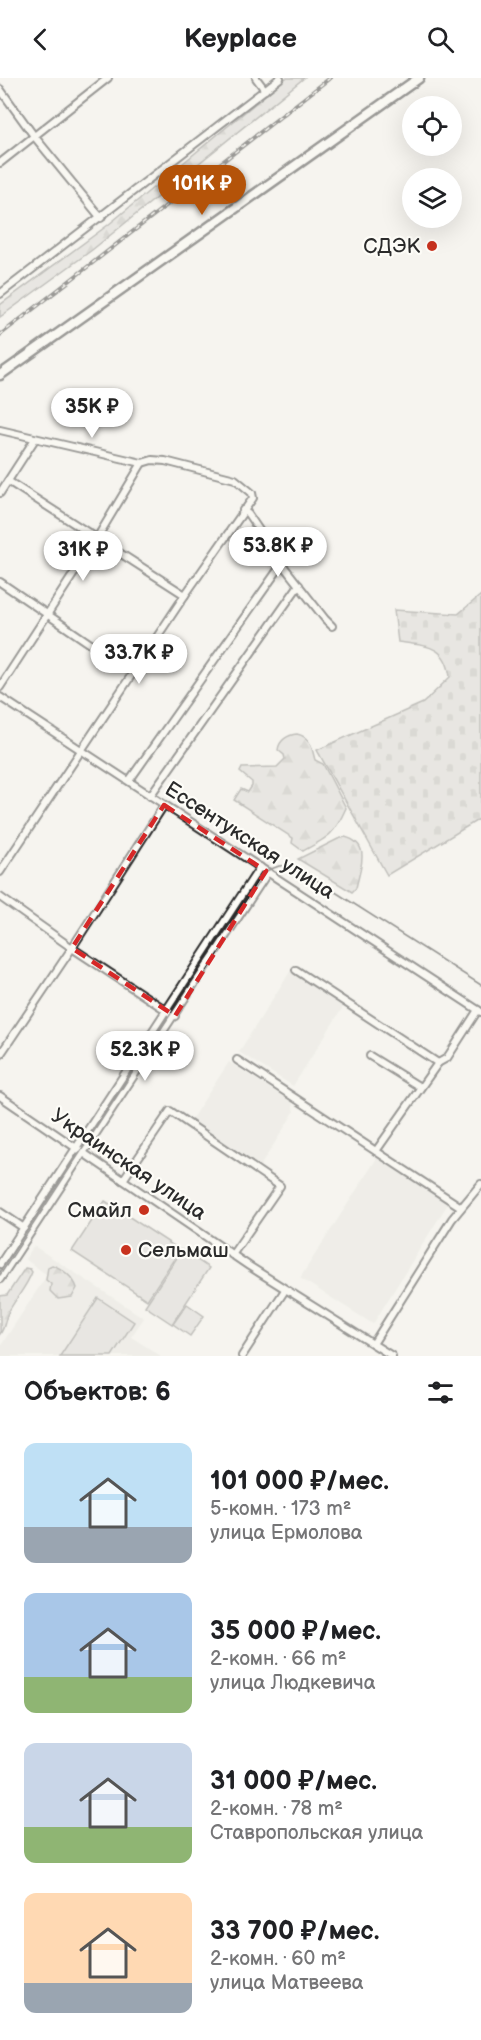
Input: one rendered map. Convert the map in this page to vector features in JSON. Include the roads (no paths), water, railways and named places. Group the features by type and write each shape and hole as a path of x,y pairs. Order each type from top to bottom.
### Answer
{"main road":[{"path":"0,375 419,78"}],"street":[{"path":"0,163 108,78"},
{"path":"256,78 265,90"},
{"path":"0,294 280,78"},
{"path":"0,89 34,136 101,218"},
{"path":"0,430 142,463 152,460 165,461 235,478 252,493 253,498 185,595 0,872"},
{"path":"0,493 35,439"},
{"path":"0,687 97,538 142,463"},
{"path":"8,482 185,595"},
{"path":"243,510 282,564 332,626"},
{"path":"129,781 282,564"},
{"path":"0,582 133,673"},
{"path":"150,796 299,585"},
{"name":"Ессентукская улица","path":"0,697 480,1011"},
{"path":"0,1054 72,948 164,805"},
{"path":"0,1264 260,867"},
{"path":"0,1279 268,872"},
{"path":"0,897 175,1016"},
{"path":"296,969 438,1063"},
{"path":"376,1151 420,1087 438,1063 447,1058 480,1011"},
{"path":"370,1056 420,1087"},
{"path":"237,1060 461,1207"},
{"name":"Украинская улица","path":"0,1096 232,1255 392,1356"},
{"path":"123,1180 170,1111 280,1186 232,1255"},
{"path":"373,1344 461,1207 470,1200 481,1184"},
{"path":"0,1212 24,1228"},
{"path":"242,1356 285,1290"}],"tram line":[{"path":"0,1275 266,871 279,866 293,865 481,985"}],"railway":[{"path":"0,335 330,78"}],"place":[{"name":"СДЭК","path":"432,246"},
{"name":"Смайл","path":"144,1210"},
{"name":"Сельмаш","path":"126,1250"}]}
